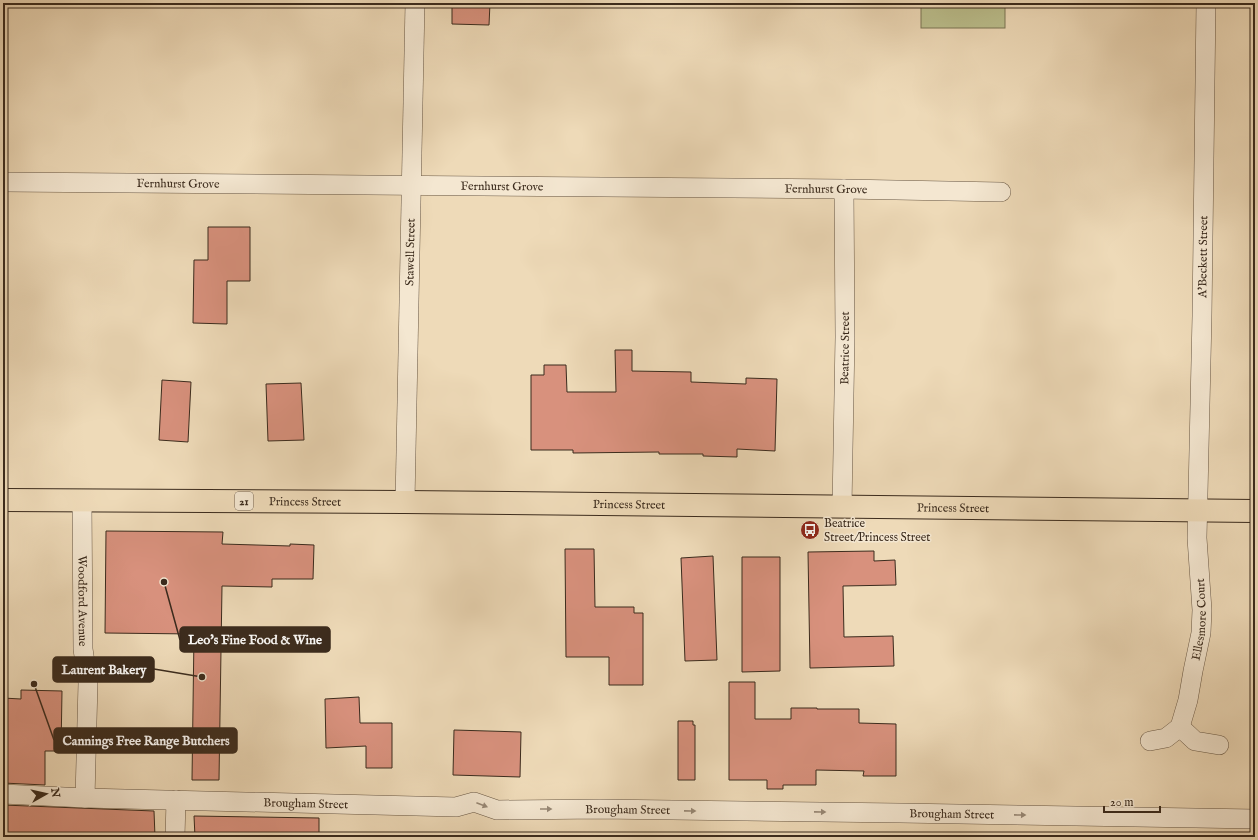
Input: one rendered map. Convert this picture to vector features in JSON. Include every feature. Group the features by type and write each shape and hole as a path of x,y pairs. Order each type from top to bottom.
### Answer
{"main road":[{"name":"Princess Street","path":"3,500 405,502 1255,511"}],"street":[{"name":"Stawell Street","path":"405,502 415,3"},
{"name":"A'Beckett Street","path":"1198,511 1206,3"},
{"name":"Fernhurst Grove","path":"3,182 844,189 1002,192"},
{"name":"Beatrice Street","path":"842,507 845,337 844,189"},
{"name":"Woodford Avenue","path":"82,500 83,648 88,683 85,798"},
{"name":"Ellesmore Court","path":"1180,727 1188,700 1201,633 1202,610 1197,538 1198,511"},
{"path":"1150,741 1166,738 1180,727 1195,741 1219,745"},
{"name":"Brougham Street","path":"3,794 85,798 456,806 474,802 497,810 592,809 1255,819"},
{"path":"175,837 176,800"}],"green space":[{"path":"921,3 1005,3 1005,28 921,28"}],"building":[{"path":"452,3 490,3 489,25 452,24"},
{"path":"208,227 250,227 250,281 227,281 227,324 193,323 194,260 208,260"},
{"path":"615,350 632,350 632,371 691,372 691,382 746,384 746,378 777,379 775,451 737,449 737,457 703,456 703,454 659,454 659,452 573,453 573,450 531,450 531,375 544,375 544,365 566,365 567,392 616,392"},
{"path":"162,380 191,382 188,442 159,440"},
{"path":"301,383 304,440 268,441 266,384"},
{"path":"106,531 223,532 222,544 290,546 290,544 314,545 313,579 272,579 272,587 222,586 219,780 192,780 194,634 105,633"},
{"path":"565,549 594,549 595,607 634,607 634,613 643,613 643,685 609,685 609,657 566,657"},
{"path":"874,551 874,561 895,560 896,585 843,586 844,637 893,636 894,666 810,668 808,552"},
{"path":"713,556 717,660 685,661 681,558"},
{"path":"742,557 780,557 780,671 742,672"},
{"path":"729,682 755,682 755,719 791,719 791,708 859,709 859,723 896,724 896,776 863,776 864,771 816,770 816,785 783,785 783,789 767,789 767,780 729,780"},
{"path":"21,690 62,691 61,751 45,751 45,785 3,783 3,698 21,699"},
{"path":"359,697 360,723 392,723 392,768 366,768 366,746 326,748 325,699"},
{"path":"678,721 693,721 693,725 695,725 695,780 678,780"},
{"path":"454,730 521,732 520,777 453,775"},
{"path":"3,805 154,811 155,837 10,837 3,825"},
{"path":"194,816 319,818 319,837 195,837"}],"place":[{"name":"Beatrice Street/Princess Street","path":"810,530"},
{"name":"Leo's Fine Food & Wine","path":"164,582"},
{"name":"Laurent Bakery","path":"202,677"},
{"name":"Cannings Free Range Butchers","path":"34,684"}]}
